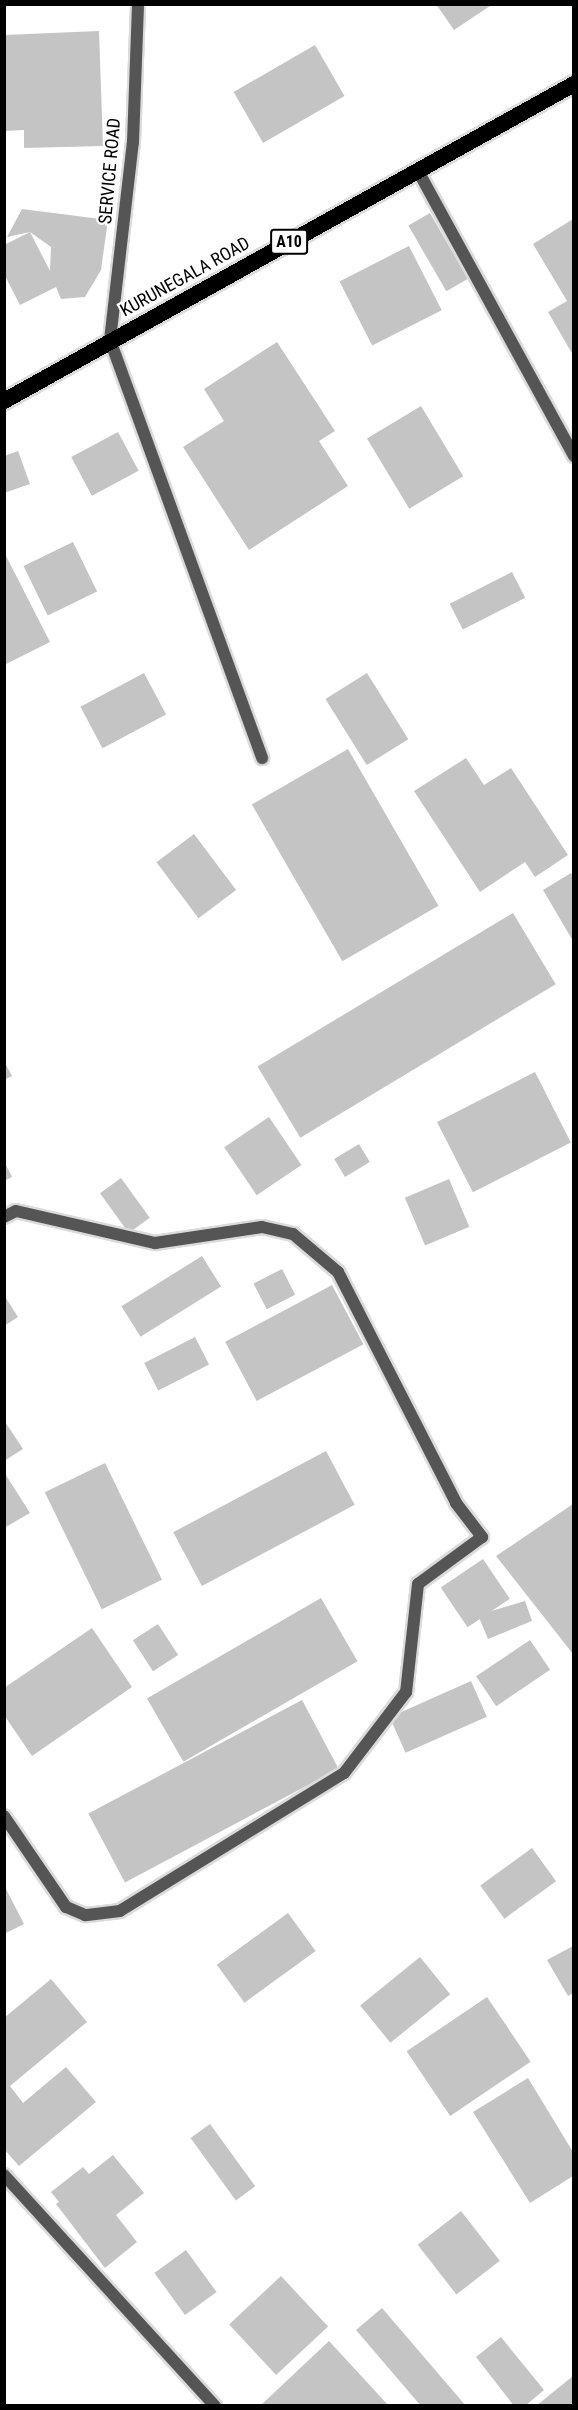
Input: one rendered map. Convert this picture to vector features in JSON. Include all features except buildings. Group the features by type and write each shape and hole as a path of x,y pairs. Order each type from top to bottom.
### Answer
{"highway":[{"name":"KURUNEGALA ROAD","path":"4,400 573,84"}],"street":[{"name":"SERVICE ROAD","path":"110,340 133,142 138,4"},
{"path":"418,171 573,456"},
{"path":"110,340 262,758"},
{"path":"4,1217 16,1211 155,1243 262,1227 294,1234 338,1272 456,1503 482,1537 418,1584 406,1692 344,1773 120,1911 85,1915 66,1907 4,1816"},
{"path":"4,2175 215,2406"}]}
